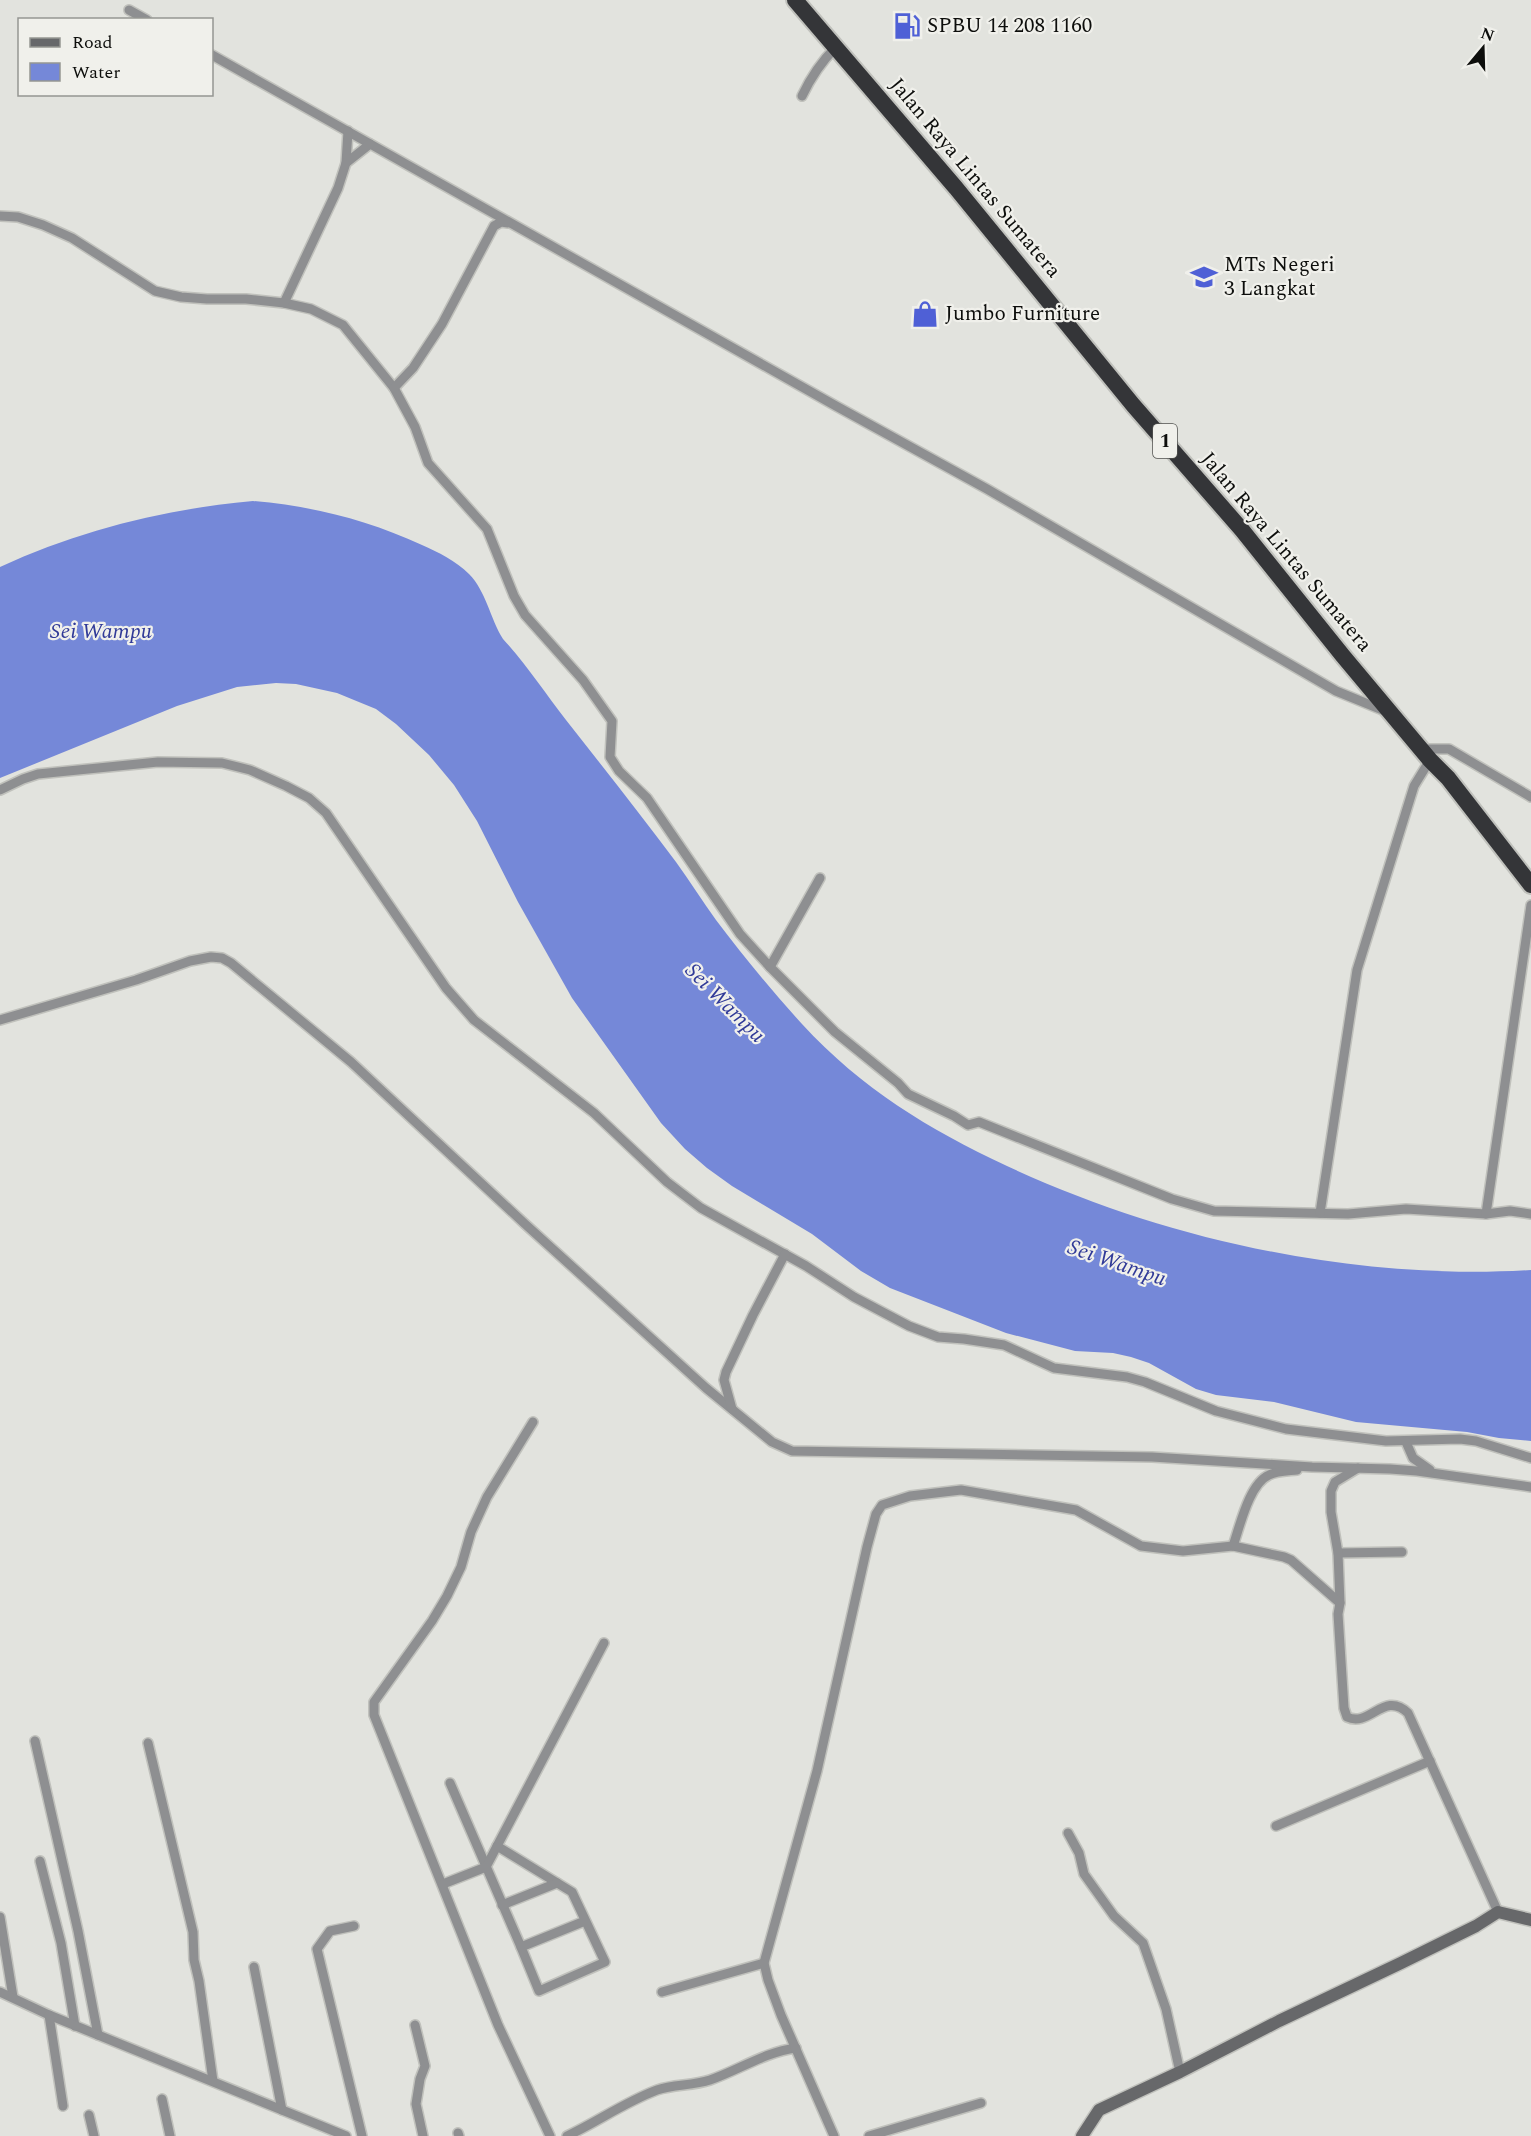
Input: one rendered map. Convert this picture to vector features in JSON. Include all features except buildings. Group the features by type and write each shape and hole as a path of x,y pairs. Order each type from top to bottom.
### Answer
{"highway":[{"name":"Jalan Raya Lintas Sumatera","path":"795,0 956,188 1133,405 1242,530 1392,715 1448,778 1531,885"}],"street":[{"path":"129,10 143,18"},
{"path":"802,96 815,70 836,47"},
{"path":"213,56 987,489 1336,691 1392,715"},
{"path":"284,303 338,188 346,163 348,131"},
{"path":"346,163 370,144"},
{"path":"0,216 43,225 72,238 155,291 198,299 246,298 284,303 311,309 343,325 394,388 415,427 428,463 487,529 514,596 525,615 583,680 612,721 610,757 618,771 648,798 740,934 835,1032 898,1083 908,1094 968,1125 979,1122 1172,1199 1214,1211 1348,1214 1406,1209 1486,1214 1510,1211 1531,1214"},
{"path":"394,388 413,368 442,324 494,226 501,222 514,224"},
{"path":"1320,1213 1358,970 1414,786 1426,754 1449,749 1531,797"},
{"path":"0,790 38,774 158,762 209,762 250,770 309,798 326,813 446,988 474,1020 594,1113 667,1182 692,1201 748,1235 785,1254 854,1297 909,1326 938,1338 964,1339 1004,1346 1054,1368 1127,1377 1216,1411 1286,1429 1406,1442 1460,1438 1531,1458"},
{"path":"770,967 820,878"},
{"path":"1486,1214 1531,905"},
{"path":"0,1020 136,980 190,961 211,957 222,958 351,1062 706,1388 772,1442 783,1448 801,1453 1089,1456 1417,1471 1531,1487"},
{"path":"732,1409 724,1380 726,1372 785,1254"},
{"path":"533,1422 487,1497 471,1532 461,1567 447,1596 374,1702 374,1715 498,2025 550,2136"},
{"path":"1406,1442 1413,1458 1425,1468 1441,1474"},
{"path":"1233,1546 1257,1483 1269,1475 1312,1467"},
{"path":"1359,1468 1335,1482 1331,1491 1331,1512 1338,1553 1340,1604 1338,1614 1347,1717 1356,1719 1367,1716 1388,1705 1399,1705 1408,1713 1498,1912"},
{"path":"834,2136 771,1989 764,1963 817,1771 867,1547 876,1514 882,1505 910,1496 968,1491 1076,1510 1130,1542 1154,1549 1183,1551 1233,1546 1284,1557 1291,1560 1340,1604"},
{"path":"1338,1553 1402,1552"},
{"path":"442,1884 486,1867 604,1643"},
{"path":"35,1741 78,1931 98,2035"},
{"path":"148,1743 193,1932 194,1960 213,2081"},
{"path":"1276,1826 1430,1761"},
{"path":"450,1783 539,1991 605,1962 572,1892 496,1846"},
{"path":"1068,1833 1079,1853 1084,1874 1114,1916 1143,1943 1166,2009 1180,2072"},
{"path":"40,1862 61,1943 75,2026"},
{"path":"502,1905 558,1883"},
{"path":"1082,2136 1099,2110 1476,1926 1498,1912 1531,1920"},
{"path":"0,1917 13,1997"},
{"path":"521,1947 585,1921"},
{"path":"354,1926 330,1930 317,1949 362,2136"},
{"path":"662,1992 764,1963"},
{"path":"254,1966 282,2109"},
{"path":"0,1992 75,2026 282,2109 335,2134 346,2136"},
{"path":"49,2015 63,2106"},
{"path":"415,2025 425,2066 420,2079 416,2104 423,2136"},
{"path":"567,2136 659,2089 711,2080 755,2060 786,2049 796,2048"},
{"path":"162,2099 170,2136"},
{"path":"869,2136 981,2103"},
{"path":"89,2115 94,2136"}],"water":[{"name":"Sei Wampu","path":"253,501 297,506 381,528 440,554 469,574 480,588 503,639 528,668 649,826 716,920 758,973 802,1024 848,1068 872,1088 923,1122 1007,1166 1068,1192 1131,1215 1196,1234 1263,1250 1397,1269 1464,1272 1531,1270 1531,1441 1467,1432 1356,1422 1274,1402 1216,1395 1196,1389 1149,1363 1131,1357 1113,1353 1075,1351 1006,1333 890,1288 861,1271 812,1234 732,1186 707,1168 685,1149 661,1123 572,998 518,902 477,821 454,785 429,755 376,709 337,693 296,684 276,683 237,687 177,706 0,778 0,567 61,542 124,523 188,509"}],"place":[{"name":"SPBU 14 208 1160","path":"907,26"},
{"name":"MTs Negeri 3 Langkat","path":"1204,277"},
{"name":"Jumbo Furniture","path":"925,314"}]}
